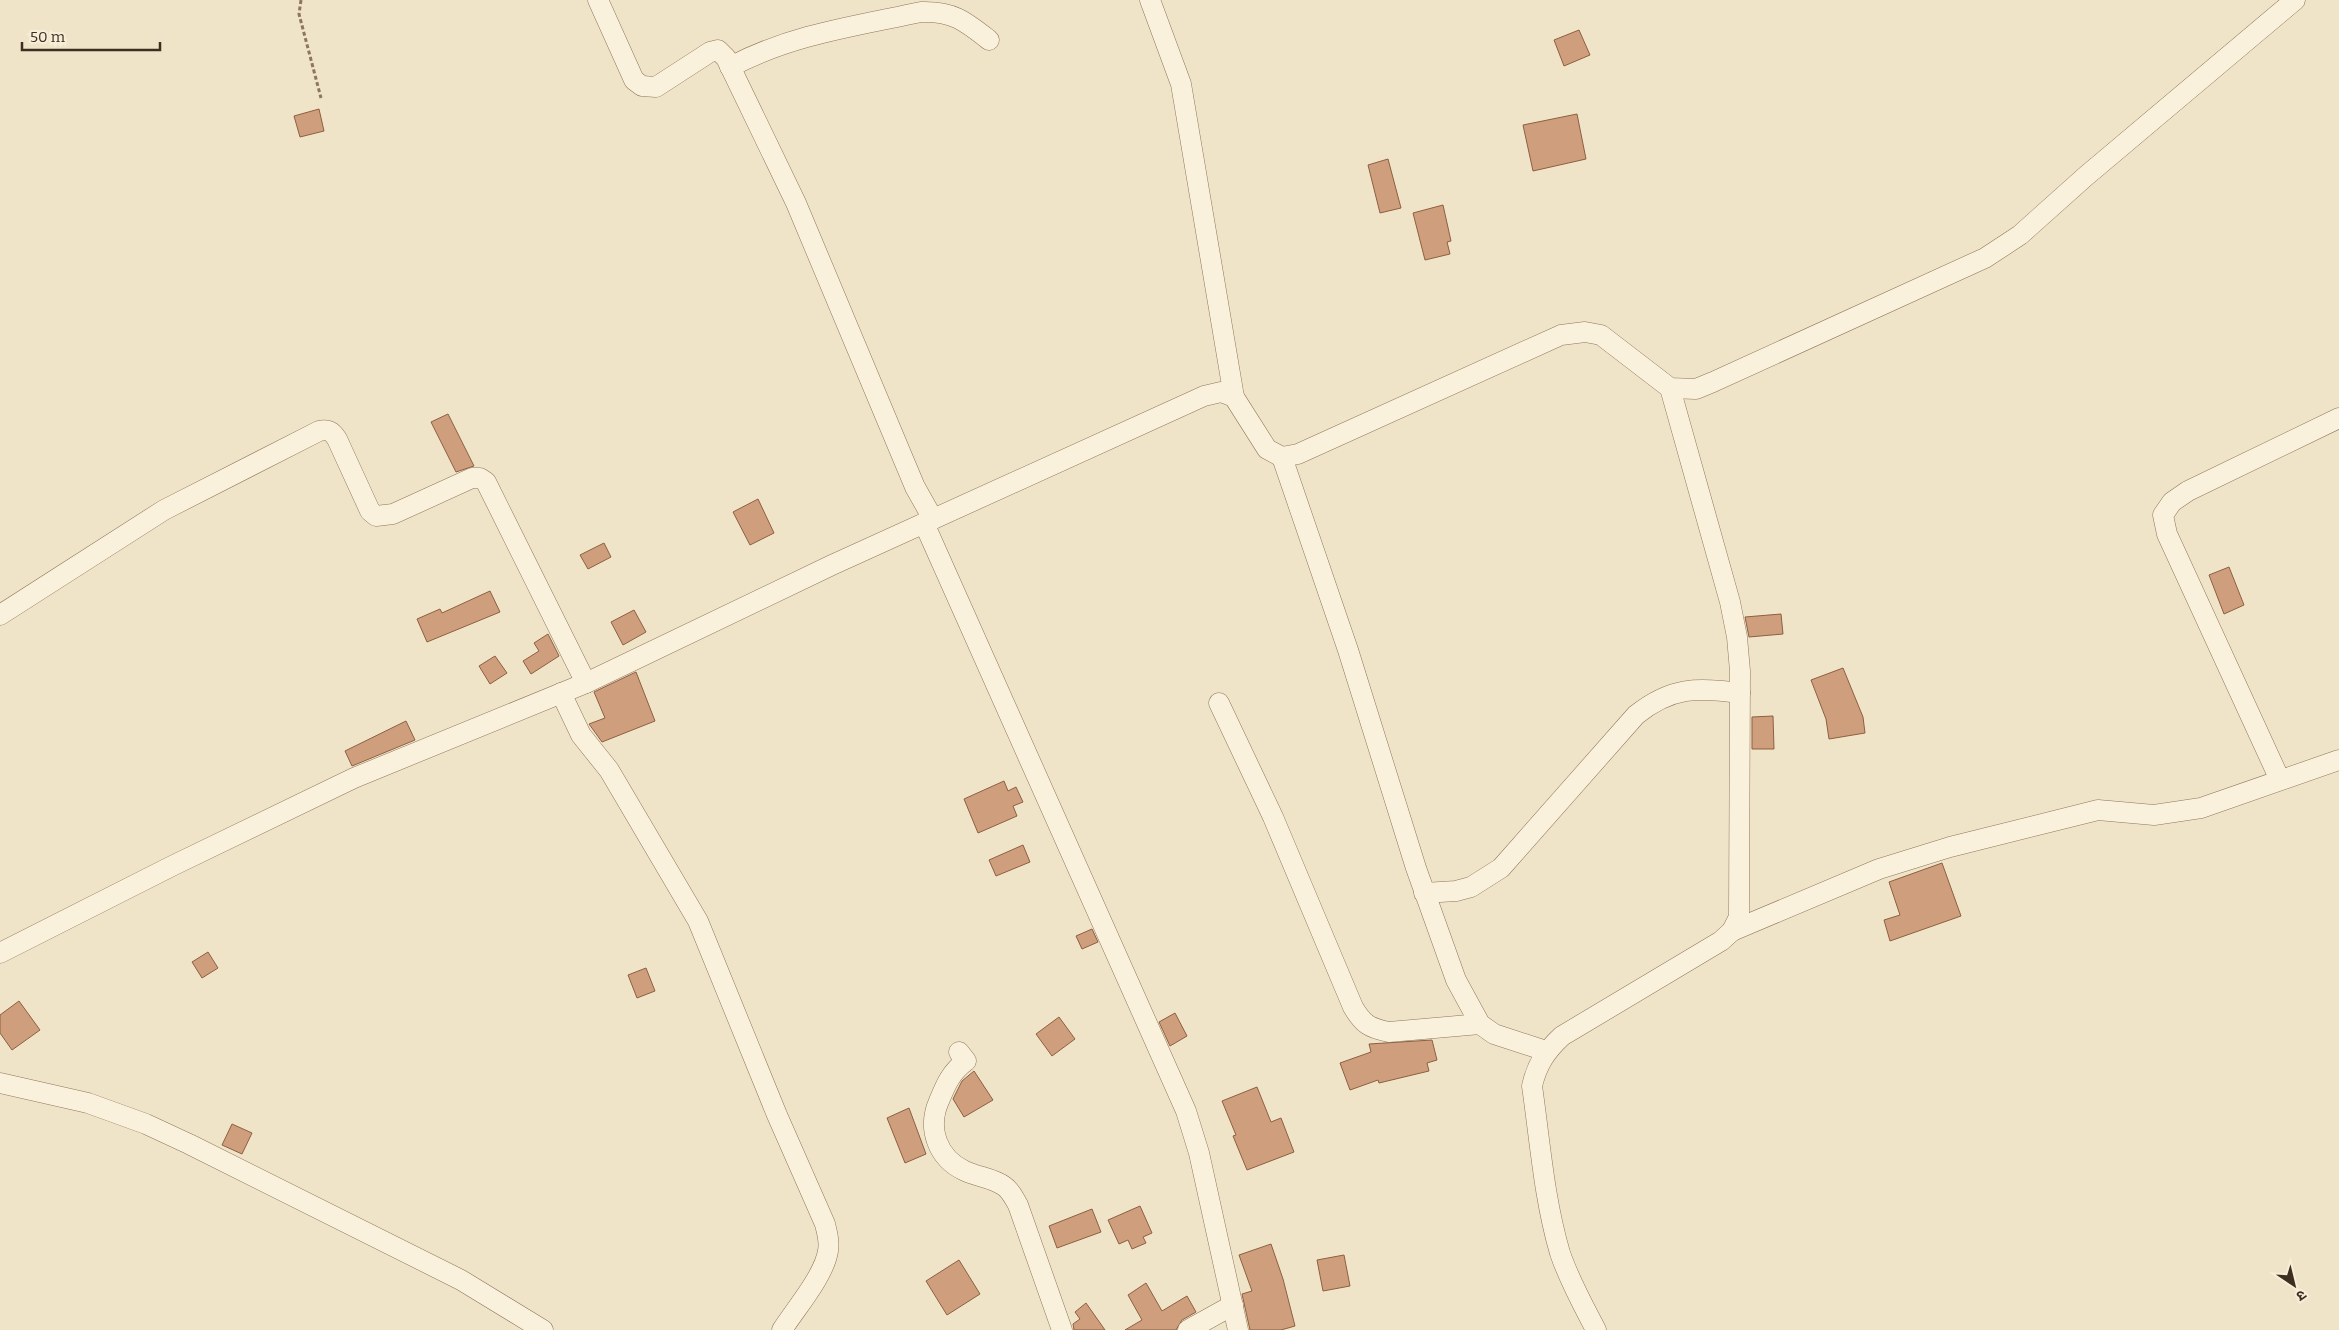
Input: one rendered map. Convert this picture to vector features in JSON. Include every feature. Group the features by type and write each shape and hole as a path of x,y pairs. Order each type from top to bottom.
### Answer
{"street":[{"path":"598,0 634,80 642,86 656,87 710,52 718,50 730,67 788,185 928,521 1186,1111 1198,1153 1238,1330"},
{"path":"1150,0 1181,84 1234,397 1267,449 1282,457 1298,454 1560,335 1585,332 1601,335 1670,388 1696,389 1713,382 1985,258 2020,235 2086,176 2295,0"},
{"path":"730,67 755,54 789,41 921,12 938,11 952,15 989,40"},
{"path":"1596,1330 1574,1287 1564,1262 1550,1214 1532,1086 1536,1070 1546,1051 1562,1036 1722,941 1732,931 1739,918 1740,693 1737,637 1730,602 1670,388"},
{"path":"0,953 172,866 354,778 586,682 928,521 1204,396 1220,392 1234,397"},
{"path":"2280,780 2167,534 2163,514 2172,502 2188,491 2339,418"},
{"path":"0,615 164,510 319,431 327,429 337,439 370,511 376,516 393,514 472,478 480,478 486,482 586,682"},
{"path":"1282,457 1348,650 1424,893 1456,980 1480,1024 1494,1034 1546,1051"},
{"path":"1424,893 1456,891 1472,887 1486,880 1501,868 1636,715 1653,701 1676,692 1693,689 1740,693"},
{"path":"561,693 581,735 609,770 698,921 777,1115 825,1224 829,1239 824,1265 782,1330"},
{"path":"1219,703 1274,817 1353,1007 1362,1022 1375,1029 1389,1032 1480,1024"},
{"path":"1732,931 1879,869 1950,847 2098,810 2154,815 2201,808 2339,760"},
{"path":"959,1052 966,1061 956,1068 948,1079 934,1112 933,1132 939,1147 950,1161 964,1171 1004,1186 1012,1194 1018,1204 1062,1330"},
{"path":"0,1083 88,1103 146,1124 462,1280 543,1330"},
{"path":"1188,1330 1233,1305"}],"path":[{"path":"301,0 299,14 321,98"}],"building":[{"path":"1579,30 1590,55 1564,66 1554,40"},
{"path":"319,109 324,131 300,137 294,116"},
{"path":"1577,114 1586,159 1533,171 1523,125"},
{"path":"1388,159 1401,208 1380,213 1368,165"},
{"path":"1443,205 1451,241 1447,242 1450,254 1425,260 1413,213"},
{"path":"448,414 474,466 456,472 431,422"},
{"path":"758,499 774,533 750,545 733,512"},
{"path":"604,543 611,557 588,569 580,555"},
{"path":"2229,567 2244,605 2224,614 2209,575"},
{"path":"490,591 500,612 427,642 417,619 440,609 442,613"},
{"path":"634,610 646,632 623,645 611,622"},
{"path":"1781,614 1783,634 1749,637 1745,617"},
{"path":"548,634 559,656 531,674 523,661 539,651 534,643"},
{"path":"495,656 507,673 490,684 479,666"},
{"path":"1843,668 1863,717 1865,733 1829,739 1826,719 1811,680"},
{"path":"636,672 655,721 602,742 589,724 605,718 594,692"},
{"path":"1773,716 1774,749 1752,749 1752,717"},
{"path":"406,721 415,740 352,766 345,751"},
{"path":"1004,781 1008,791 1016,787 1023,802 1013,806 1017,816 978,833 964,799"},
{"path":"1023,845 1030,862 996,876 989,860"},
{"path":"1942,863 1961,916 1890,941 1884,920 1900,915 1889,882"},
{"path":"1092,929 1098,942 1082,949 1076,936"},
{"path":"208,952 218,968 202,978 192,962"},
{"path":"646,968 655,991 637,998 628,975"},
{"path":"19,1001 40,1030 12,1050 0,1033 0,1015"},
{"path":"1175,1013 1187,1036 1170,1046 1159,1022"},
{"path":"1059,1017 1075,1039 1052,1056 1036,1034"},
{"path":"1432,1040 1437,1060 1427,1063 1429,1071 1379,1083 1378,1080 1350,1090 1340,1063 1371,1052 1369,1044"},
{"path":"974,1071 993,1100 964,1117 953,1099 962,1081"},
{"path":"1257,1087 1271,1122 1281,1118 1294,1152 1247,1170 1233,1136 1236,1135 1222,1101"},
{"path":"909,1108 926,1154 905,1163 887,1118"},
{"path":"232,1124 252,1133 242,1154 222,1145"},
{"path":"1140,1206 1152,1233 1143,1237 1146,1243 1132,1249 1128,1240 1119,1244 1108,1220"},
{"path":"1092,1209 1101,1232 1057,1248 1049,1226"},
{"path":"1271,1244 1283,1279 1295,1326 1281,1330 1250,1330 1242,1294 1252,1291 1239,1255"},
{"path":"1344,1255 1350,1286 1323,1291 1317,1260"},
{"path":"959,1260 980,1294 947,1315 926,1281"},
{"path":"1146,1283 1162,1311 1187,1296 1196,1312 1182,1320 1176,1330 1125,1330 1142,1320 1128,1295"},
{"path":"1086,1303 1105,1330 1074,1330 1073,1324 1080,1319 1075,1312"}]}
